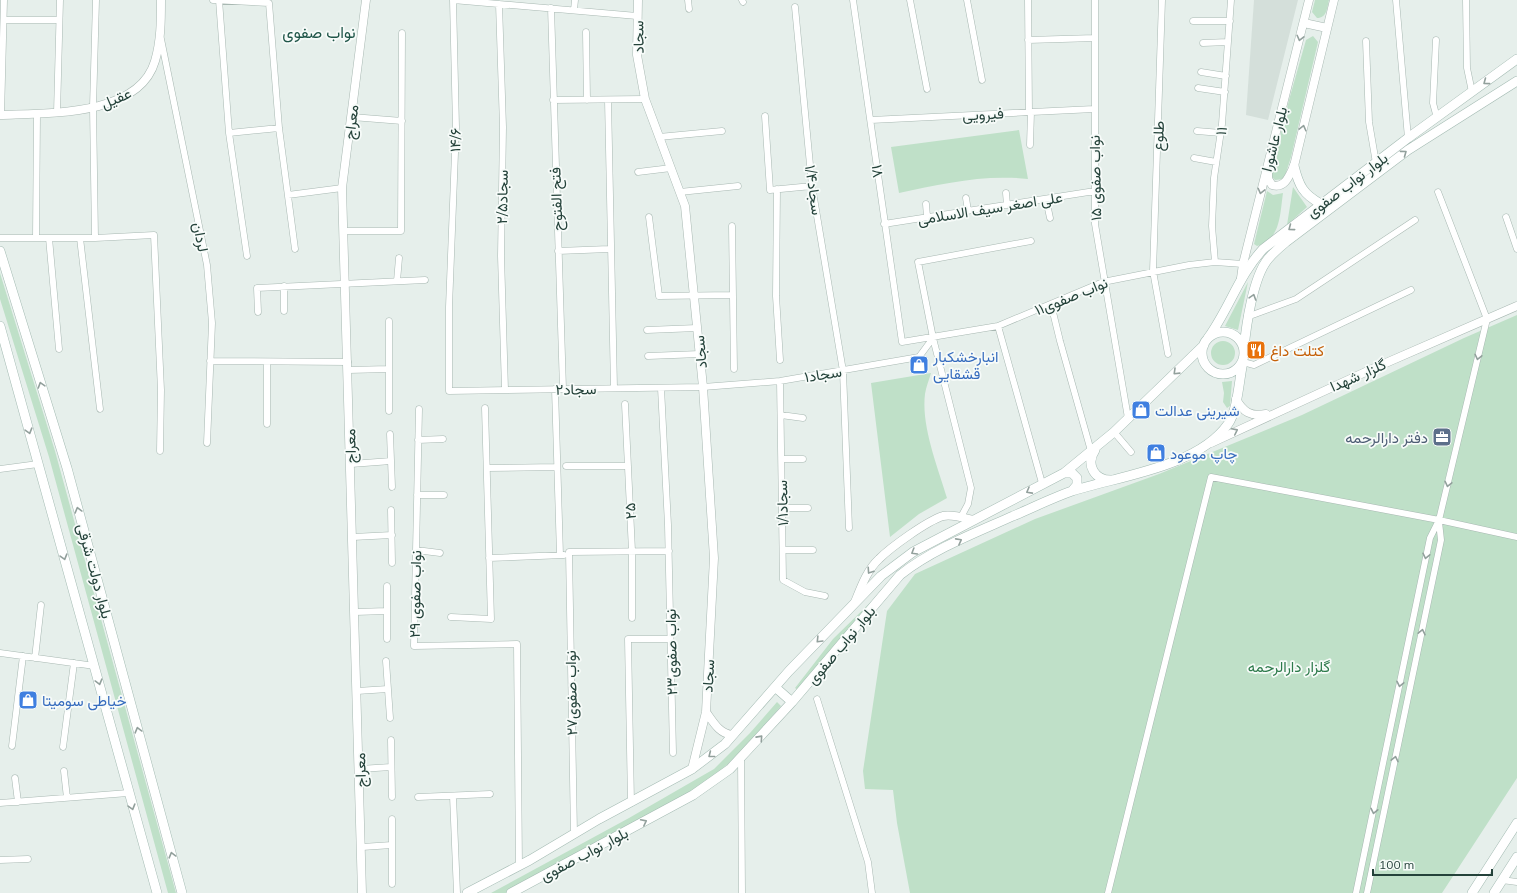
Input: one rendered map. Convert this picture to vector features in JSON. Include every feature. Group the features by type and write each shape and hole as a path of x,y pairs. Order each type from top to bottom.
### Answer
{"main road":[{"name":"بلوار نواب صفوی","path":"467,893 519,866 692,769 714,754 775,687 881,576 897,563 919,549 1064,473 1114,432 1206,341 1218,324 1241,278 1264,249 1376,162 1517,59"},
{"name":"بلوار نواب صفوی","path":"1244,349 1247,317 1262,270 1268,259 1286,242 1408,150 1517,81"},
{"path":"1448,110 1454,120"},
{"path":"1294,166 1299,184 1308,197 1322,204"},
{"name":"بلوار دولت شرقی","path":"0,251 67,468 182,893"},
{"name":"بلوار دولت شرقی","path":"0,326 95,666 128,793 157,893"},
{"path":"1220,332 1226,332 1238,338 1244,349 1243,362 1234,372 1228,374 1215,373 1205,364 1202,351 1206,341 1220,332"},
{"name":"بلوار نواب صفوی","path":"511,893 697,793 724,773 741,758 792,702 900,575 910,567 971,535 1072,491 1138,475 1200,449 1220,433 1229,423 1236,399 1243,362"},
{"path":"1094,448 1090,461 1092,470 1099,478 1108,480 1138,475"},
{"path":"1064,473 1072,473 1077,478 1077,485 1072,491"},
{"path":"775,687 792,702"},
{"path":"1472,893 1517,823"},
{"path":"1494,893 1517,858"}],"street":[{"path":"1,115 4,0"},
{"path":"57,113 60,0"},
{"path":"95,238 93,107 96,0"},
{"name":"عقیل","path":"1,115 57,113 93,107 118,100 131,93 141,85 155,62 160,34 161,0"},
{"path":"213,0 264,1 269,3 279,128 295,249"},
{"path":"219,0 229,133 247,256"},
{"name":"معراج","path":"362,893 358,691 342,188 366,0"},
{"path":"453,0 479,1 499,4 514,3 637,16"},
{"name":"۱۴/۶","path":"449,391 450,280 456,127 453,0"},
{"path":"574,10 575,0"},
{"name":"سجاد","path":"638,0 637,55 645,99 685,206 703,387 714,558 706,712 692,769"},
{"path":"688,0 689,9"},
{"name":"۱۸","path":"853,0 902,342"},
{"path":"910,0 927,89"},
{"path":"967,0 982,80"},
{"path":"1028,0 1030,145"},
{"name":"نواب صفوی ۱۵","path":"1095,0 1095,224 1128,418"},
{"name":"طلوع","path":"1162,0 1153,271 1168,354"},
{"name":"۱۱","path":"1215,262 1212,226 1214,178 1221,133 1232,0"},
{"name":"بلوار عاشورا","path":"1241,278 1243,264 1309,0"},
{"name":"بلوار عاشورا","path":"1268,162 1268,179 1272,185 1275,186 1285,182 1294,166 1334,0"},
{"path":"1396,0 1408,138"},
{"path":"1466,0 1467,68 1472,92"},
{"name":"۲/۵سجاد","path":"499,4 503,127 501,256 505,390"},
{"name":"۱/۴سجاد","path":"795,7 812,186 843,370 849,528"},
{"name":"فتح الفتوح","path":"551,8 563,389"},
{"path":"4,20 60,20"},
{"path":"1193,21 1230,21"},
{"path":"1304,23 1327,28"},
{"path":"586,32 587,100"},
{"path":"344,231 402,231 402,33"},
{"name":"لردان","path":"160,34 207,265 212,323 207,443"},
{"path":"1028,40 1095,38"},
{"path":"1436,40 1433,103 1437,118"},
{"path":"1366,41 1369,122 1376,162"},
{"path":"1203,43 1228,42"},
{"path":"1201,72 1226,76"},
{"path":"1198,88 1225,92"},
{"path":"553,100 645,99"},
{"path":"608,100 609,249 614,388"},
{"name":"فیرویی","path":"871,120 1094,108"},
{"path":"36,238 37,114"},
{"path":"765,116 770,190 812,186"},
{"path":"352,117 402,121"},
{"path":"229,133 279,128"},
{"path":"659,137 722,131"},
{"path":"1197,131 1221,133"},
{"path":"1194,158 1216,162"},
{"path":"638,172 671,168"},
{"path":"680,192 738,186"},
{"path":"288,195 342,188"},
{"path":"777,189 776,296 780,360"},
{"name":"علی اصغر سیف الاسلامی","path":"884,224 1095,191"},
{"path":"1356,893 1430,538 1439,520 1487,319 1438,192"},
{"path":"1006,193 1007,205"},
{"path":"966,198 968,211"},
{"path":"1046,199 1050,218"},
{"path":"926,204 928,217"},
{"path":"649,217 659,296 733,295"},
{"path":"1506,217 1517,249"},
{"path":"1247,317 1296,299 1415,220"},
{"path":"732,226 734,369"},
{"path":"0,238 95,238 154,235 161,390 160,451"},
{"path":"49,238 59,350"},
{"path":"80,238 100,409"},
{"path":"961,517 968,504 972,488 933,338 918,262 1031,241"},
{"path":"558,251 609,249"},
{"path":"397,281 399,258"},
{"name":"۱۱نواب صفوی","path":"902,342 998,326 1104,282 1153,271 1215,262 1243,264"},
{"path":"258,312 257,288 425,280"},
{"path":"284,286 284,312"},
{"path":"1243,362 1254,365 1411,290"},
{"path":"1051,304 1074,394 1094,448"},
{"name":"گلزار شهدا","path":"1200,449 1304,400 1517,306"},
{"path":"389,321 389,411"},
{"path":"998,326 1042,484"},
{"path":"647,330 697,328"},
{"name":"۱سجاد","path":"703,387 780,381 919,357 933,338"},
{"path":"648,356 700,354"},
{"path":"210,361 267,362 389,369"},
{"path":"266,424 267,362"},
{"name":"۱/۱سجاد","path":"780,381 783,580 806,592 825,596"},
{"name":"۲سجاد","path":"449,391 703,387"},
{"name":"۲۳نواب صفوی","path":"660,388 668,551 673,753"},
{"path":"555,389 560,555"},
{"path":"1236,399 1244,411 1257,416 1304,400"},
{"name":"۲۵","path":"625,404 632,551 632,618"},
{"path":"451,617 491,618 485,408"},
{"name":"نواب صفوی ۲۹","path":"419,409 414,646 517,644 519,866"},
{"path":"781,415 803,418"},
{"path":"1114,432 1131,452"},
{"path":"390,434 392,487"},
{"path":"418,440 443,439"},
{"path":"782,459 803,459"},
{"path":"351,464 391,461"},
{"path":"0,469 38,464"},
{"path":"566,466 628,466"},
{"path":"487,468 557,467"},
{"path":"1108,893 1211,477 1439,520 1517,537"},
{"path":"417,495 444,495"},
{"path":"782,508 808,508"},
{"path":"391,510 392,564"},
{"path":"853,604 865,578 878,559 919,529 943,516 961,517 973,520"},
{"path":"1368,893 1441,540 1439,520"},
{"path":"353,537 392,535"},
{"path":"416,550 440,553"},
{"path":"782,550 813,550"},
{"path":"489,558 560,555 569,553 668,551"},
{"name":"۲۷نواب صفوی","path":"569,553 574,834"},
{"path":"387,586 387,639"},
{"path":"35,658 41,605"},
{"path":"355,612 387,611"},
{"path":"631,803 628,639 670,639"},
{"path":"0,653 95,666"},
{"path":"12,746 23,656"},
{"path":"386,661 390,718"},
{"path":"63,747 74,663"},
{"path":"358,691 388,689"},
{"path":"817,699 868,862 872,893"},
{"name":"سجاد","path":"706,712 719,729 726,734 732,735"},
{"path":"391,740 392,797"},
{"path":"741,758 742,893"},
{"path":"360,769 391,767"},
{"path":"64,772 67,798"},
{"path":"15,778 18,802"},
{"path":"0,803 128,793"},
{"path":"418,797 490,794"},
{"path":"453,796 457,893"},
{"path":"392,819 392,884"},
{"path":"362,847 392,845"},
{"path":"0,860 28,859"},
{"path":"1502,880 1517,882"}],"shaded area":[{"path":"1254,0 1298,0 1268,120 1246,115"}],"green space":[{"path":"1315,0 1329,0 1325,14 1320,18 1317,18 1312,12"},
{"path":"1313,36 1318,42 1291,157 1284,179 1275,180 1272,177 1272,170 1289,100 1306,40"},
{"path":"1019,130 1028,179 979,179 947,183 899,193 891,147"},
{"path":"1293,187 1307,207 1287,225"},
{"path":"1267,191 1273,195 1283,193 1280,217 1275,232 1271,238 1265,243 1257,246 1254,244"},
{"path":"0,273 55,451 176,893 168,893 49,457 0,299"},
{"path":"1248,282 1238,330 1225,326"},
{"name":"گلزار دارالرحمه","path":"1517,315 1517,778 1442,893 910,893 897,823 893,790 865,789 863,771 887,611 915,574 1035,519 1159,474 1302,415 1464,338"},
{"path":"1218,341 1228,341 1235,348 1235,358 1228,365 1218,365 1211,358 1211,348"},
{"path":"931,373 925,394 925,420 931,447 947,498 919,514 890,537 871,383"},
{"path":"1232,381 1230,406 1227,408 1223,402 1224,393 1222,382"},
{"path":"879,594 798,690 795,688 833,639"},
{"path":"777,702 781,706 743,750 707,783 506,893 491,893 629,818 714,769 750,733"}],"place":[{"name":"کتلت داغ","path":"1256,350"},
{"name":"انبارخشکبار قشقایی","path":"919,365"},
{"name":"شیرینی عدالت","path":"1141,410"},
{"name":"دفتر دارالرحمه","path":"1442,437"},
{"name":"چاپ موعود","path":"1156,453"},
{"name":"خیاطی سومیتا","path":"28,700"}],"district":[{"name":"نواب صفوی","path":"319,32"}]}
